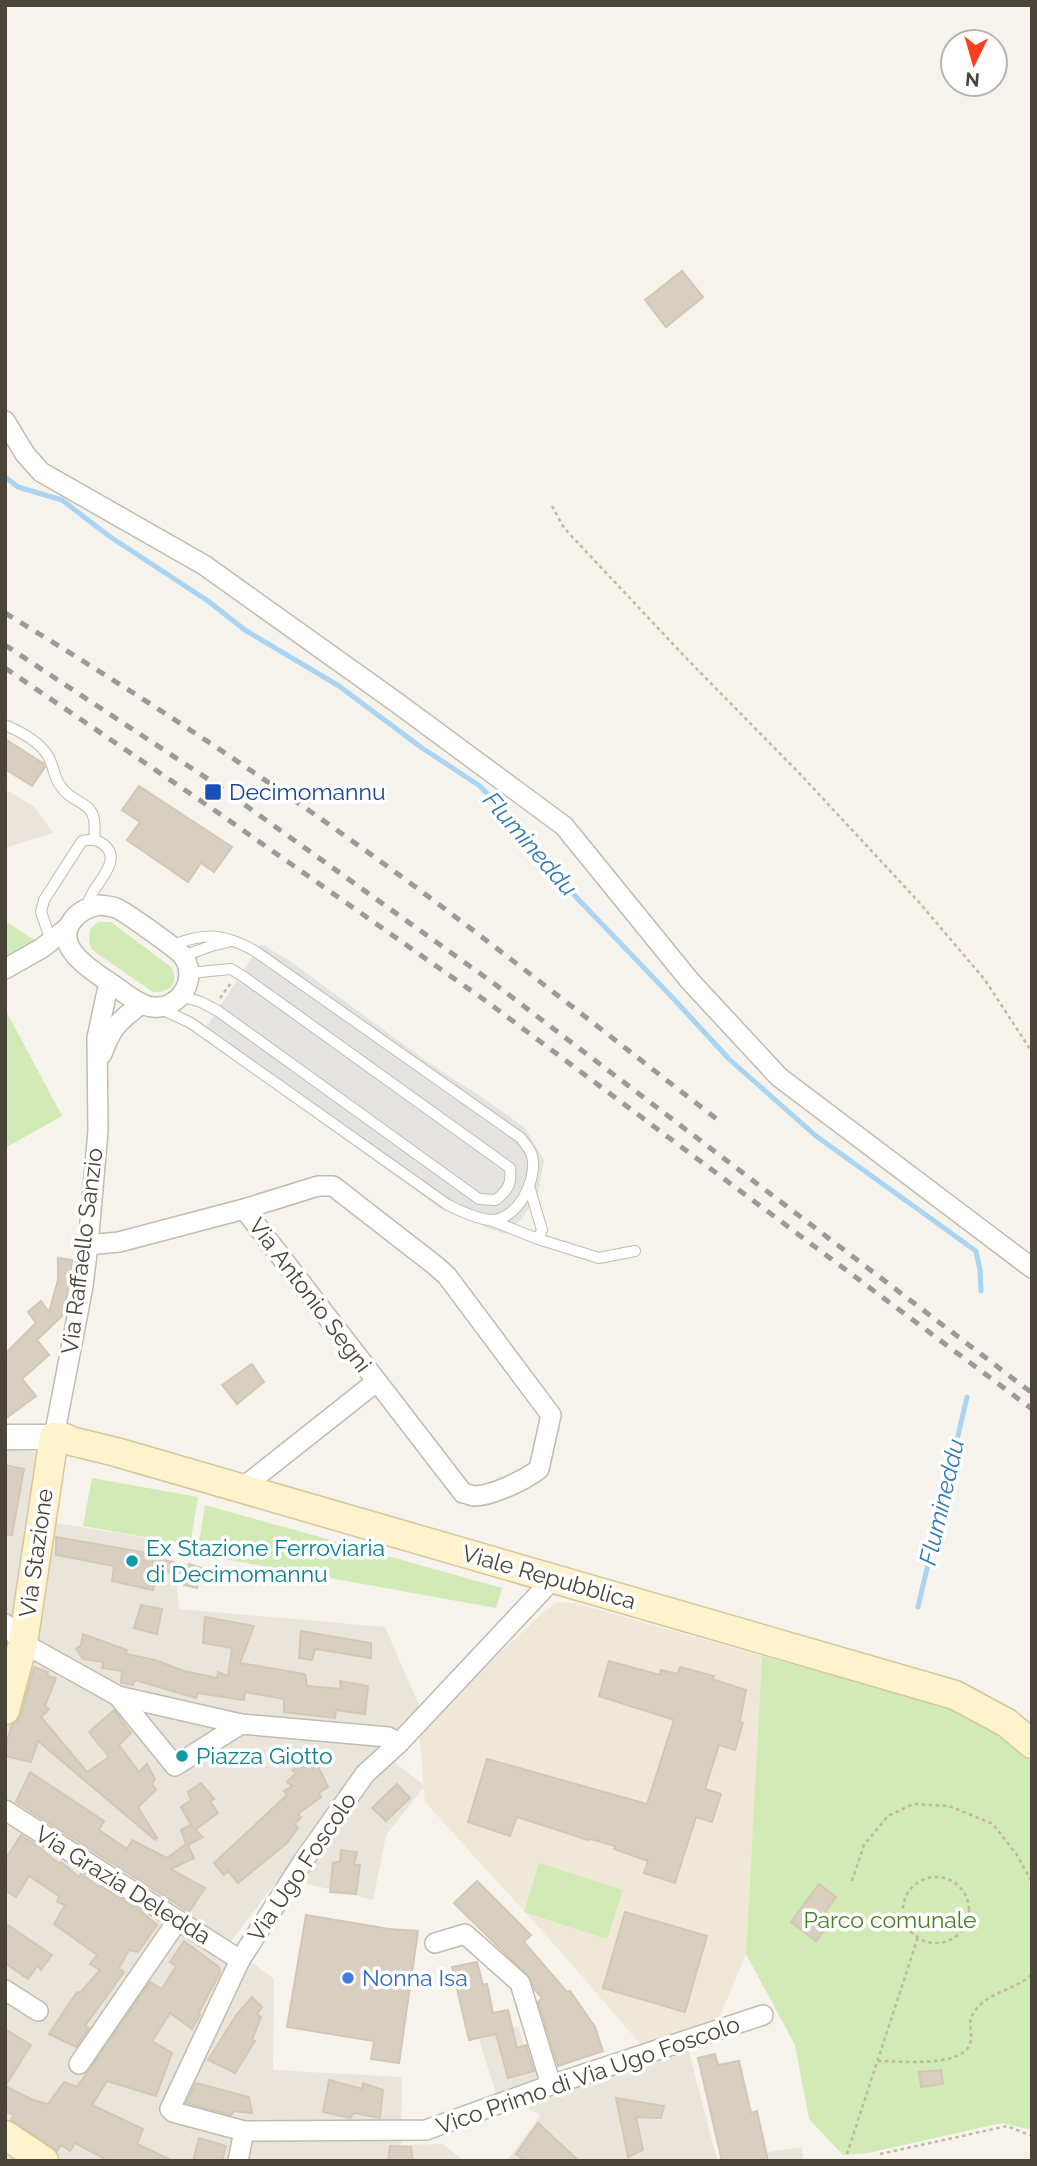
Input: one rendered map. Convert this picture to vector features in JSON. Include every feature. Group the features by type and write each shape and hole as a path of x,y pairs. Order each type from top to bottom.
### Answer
{"main road":[{"name":"Viale Repubblica","path":"54,1437 242,1488 955,1695 1007,1723 1032,1744"},
{"name":"Via Stazione","path":"5,1710 14,1634 54,1437"},
{"path":"5,2135 44,2161"}],"street":[{"path":"5,421 24,454 41,472 204,565 564,826 690,981 779,1077 1032,1268"},
{"path":"5,969 59,935 73,918 87,907 100,905 118,908 181,959 188,984 181,996"},
{"path":"59,935 86,965 149,1006"},
{"name":"Via Raffaello Sanzio","path":"54,1437 83,1286 88,1245 98,1131 98,1031 109,982"},
{"name":"Via Raffaello Sanzio","path":"98,1064 110,1032 121,1020 149,1006 170,1005 181,996"},
{"name":"Via Antonio Segni","path":"318,1186 333,1186 436,1266 460,1293 551,1415 539,1469 493,1492 473,1496 463,1493 376,1382 244,1209 318,1186"},
{"path":"88,1245 119,1242 244,1209"},
{"path":"242,1488 376,1382"},
{"path":"5,1437 54,1437"},
{"name":"Via Ugo Foscolo","path":"244,2131 170,2109 240,1960 304,1860 365,1774 398,1743 554,1578"},
{"path":"14,1634 118,1696 241,1724 388,1737 398,1743"},
{"path":"118,1696 175,1766 241,1724"},
{"name":"Via Grazia Deledda","path":"5,1811 240,1960"},
{"path":"79,2064 178,1920"},
{"path":"435,1942 466,1934 520,1983 551,2085"},
{"path":"5,1990 37,2011"},
{"name":"Vico Primo di Via Ugo Foscolo","path":"244,2131 426,2130 551,2085 763,2015"},
{"path":"238,2161 244,2131"}],"lane":[{"path":"5,724 21,732 46,753 58,783 87,806 96,820 94,840"},
{"path":"59,935 41,912 44,900 82,841 94,840 107,847 111,855 110,866 90,895 87,907"},
{"path":"181,959 188,939 218,935 255,951 520,1138 532,1155 527,1192 516,1208 504,1218 489,1220"},
{"path":"181,959 211,946 236,941"},
{"path":"181,959 239,974 510,1168 512,1181 507,1191 496,1200 479,1199 212,1008 181,996"},
{"path":"149,1006 191,1023 447,1205 538,1239 599,1258 635,1251"},
{"path":"529,1184 542,1230 538,1239"}],"path":[{"path":"552,506 564,528 918,901 985,980 1032,1052"},
{"path":"212,1008 239,974"},
{"path":"852,1881 864,1845 888,1815 913,1804 949,1806 993,1824 1017,1855 1032,1882"},
{"path":"932,1877 954,1882 967,1898 968,1918 964,1927 957,1935 938,1942 918,1937 910,1929 903,1908 912,1887 932,1877"},
{"path":"847,2154 918,1937"},
{"path":"878,2061 946,2060 962,2055 970,2044 969,2020 981,2003 1032,1974"},
{"path":"880,2154 1007,2126 1032,2136"}],"shaded area":[{"path":"5,789 34,807 53,833 5,848"},
{"path":"261,944 290,961 430,1064 525,1128 544,1160 538,1194 522,1219 504,1234 441,1209 201,1035"},
{"path":"5,1450 38,1452 32,1519 172,1542 179,1609 385,1627 422,1712 378,1749 425,1786 386,1835 373,1900 280,1877 228,1945 274,1979 273,2070 402,2077 401,2145 443,2144 464,2161 5,2161"},
{"path":"557,1602 575,1603 762,1656 746,1954 719,2018 641,2045 425,1802 419,1729"},
{"path":"518,2026 531,2069 565,2085 687,2044 717,2160 802,2147 803,2161 498,2161 509,2158 541,2115 496,2094 479,2039"}],"green space":[{"path":"5,921 39,943 5,961"},
{"path":"98,922 111,922 171,967 174,973 172,986 164,991 153,992 92,950 89,942 90,929"},
{"path":"5,1009 62,1116 5,1148"},
{"path":"92,1478 198,1497 190,1545 83,1526"},
{"path":"205,1505 502,1588 496,1608 197,1554"},
{"name":"Parco comunale","path":"762,1656 915,1696 959,1711 999,1732 1017,1746 1032,1763 1032,2130 1002,2123 868,2153 843,2155 809,2119 795,2045 746,1954"},
{"path":"539,1863 623,1890 607,1939 524,1912"}],"building":[{"path":"682,271 703,297 666,327 645,300"},
{"path":"5,739 44,764 45,767 32,786 5,769"},
{"name":"Decimomannu","path":"139,786 232,847 214,872 201,863 188,882 127,840 140,822 122,810"},
{"path":"58,1258 72,1260 62,1316 37,1340 49,1355 22,1379 36,1396 5,1419 5,1354 36,1323 28,1312 41,1301 49,1312 58,1280"},
{"path":"252,1364 264,1382 237,1404 222,1385"},
{"path":"5,1465 24,1469 12,1535 5,1534"},
{"name":"Ex Stazione Ferroviaria di Decimomannu","path":"56,1537 159,1555 158,1559 186,1565 185,1573 156,1571 153,1590 112,1581 114,1566 56,1555"},
{"path":"189,1564 201,1568 197,1588 184,1585"},
{"path":"141,1605 162,1609 157,1634 134,1628"},
{"path":"205,1617 254,1626 240,1663 305,1674 307,1686 341,1689 340,1681 368,1686 365,1714 336,1710 335,1718 284,1712 284,1699 245,1692 244,1700 198,1693 196,1698 135,1680 133,1685 121,1683 122,1671 102,1668 104,1662 83,1659 76,1649 81,1645 83,1634 127,1650 126,1654 155,1660 184,1671 217,1678 218,1672 228,1676 232,1648 203,1643"},
{"path":"301,1631 371,1643 371,1658 315,1649 312,1660 299,1658"},
{"path":"609,1661 660,1675 661,1670 678,1674 680,1667 714,1676 712,1679 746,1690 740,1721 743,1723 735,1750 719,1745 705,1789 721,1794 712,1822 696,1817 675,1883 644,1873 648,1861 614,1849 615,1846 517,1817 510,1836 468,1822 487,1759 647,1804 674,1720 599,1696"},
{"path":"34,1667 48,1672 47,1676 56,1678 45,1706 49,1709 41,1717 87,1772 109,1757 89,1732 114,1710 131,1733 119,1745 139,1772 147,1764 155,1779 152,1784 156,1790 138,1807 157,1838 155,1840 38,1741 31,1762 5,1756 5,1746 12,1725 21,1714"},
{"path":"307,1761 313,1768 317,1764 328,1787 319,1793 321,1797 298,1814 301,1817 295,1824 298,1828 287,1843 238,1883 228,1871 224,1875 214,1863 287,1795 284,1791 292,1786 287,1782 296,1773 292,1770"},
{"path":"30,1772 104,1821 99,1830 127,1849 132,1840 167,1858 186,1844 181,1830 190,1825 193,1828 181,1807 191,1800 188,1792 201,1783 214,1799 210,1801 218,1813 195,1830 203,1837 188,1845 194,1858 171,1869 205,1888 189,1912 16,1802"},
{"path":"397,1784 410,1798 386,1821 372,1808"},
{"path":"21,1835 59,1864 61,1862 79,1877 81,1874 101,1886 157,1925 138,1952 129,1950 119,1968 124,1972 85,2026 89,2028 76,2047 49,2034 77,1992 80,1993 100,1970 90,1964 97,1955 54,1924 65,1905 57,1902 59,1896 29,1876 16,1897 5,1890 5,1860"},
{"path":"341,1850 357,1852 354,1865 360,1865 356,1894 330,1892 333,1863 340,1861"},
{"path":"477,1881 531,1935 524,1942 567,1992 570,1991 595,2027 603,2051 558,2066 538,2002 542,1998 531,1979 454,1903"},
{"path":"819,1884 836,1897 821,1918 829,1924 816,1941 791,1922"},
{"path":"625,1912 707,1936 685,2012 603,1988"},
{"path":"306,1915 389,1929 418,1931 399,2063 371,2059 374,2041 287,2027"},
{"path":"5,1923 52,1955 41,1970 38,1965 28,1979 5,1963"},
{"path":"184,1941 219,1967 220,1973 192,2029 170,2013 152,2041 172,2053 156,2096 107,2081 92,2105 143,2129 137,2144 173,2161 109,2161 75,2143 70,2151 61,2145 57,2151 11,2120 14,2115 5,2111 5,2086 33,2100 48,2104 64,2082 77,2087 150,1982 162,1989 176,1966 170,1962"},
{"path":"477,1962 483,1985 487,1984 493,2013 508,2010 517,2048 526,2045 534,2071 508,2078 496,2034 469,2040 452,1967"},
{"path":"252,1997 262,2007 257,2014 261,2017 252,2040 255,2041 235,2073 208,2060 237,2014"},
{"path":"5,2029 31,2045 5,2086"},
{"path":"715,2054 718,2065 739,2061 751,2113 757,2111 768,2161 722,2161 698,2058"},
{"path":"941,2070 943,2084 921,2087 919,2072"},
{"path":"329,2080 362,2089 363,2083 383,2090 380,2118 354,2113 350,2118 323,2112"},
{"path":"196,2083 249,2097 252,2113 234,2111 231,2115 186,2103"},
{"path":"616,2098 664,2106 661,2118 636,2117 643,2150 628,2157"},
{"path":"538,2123 579,2161 525,2161 516,2154"},
{"path":"199,2138 226,2146 222,2161 193,2161"},
{"path":"390,2146 411,2147 413,2161 388,2161"}],"waterway":[{"name":"Flumineddu","path":"5,477 18,487 62,500 109,536 208,601 245,630 339,686 422,748 480,786 576,897 729,1059 816,1136 976,1251 981,1291"},
{"name":"Flumineddu","path":"918,1607 967,1397"}],"railway":[{"path":"5,613 117,682 335,829 476,932 718,1120"},
{"path":"5,645 220,787 496,985 1032,1393"},
{"path":"5,668 207,805 486,1001 1032,1409"}],"place":[{"name":"Decimomannu","path":"213,792"},
{"name":"Ex Stazione Ferroviaria di Decimomannu","path":"132,1561"},
{"name":"Piazza Giotto","path":"182,1756"},
{"name":"Nonna Isa","path":"348,1978"}]}
